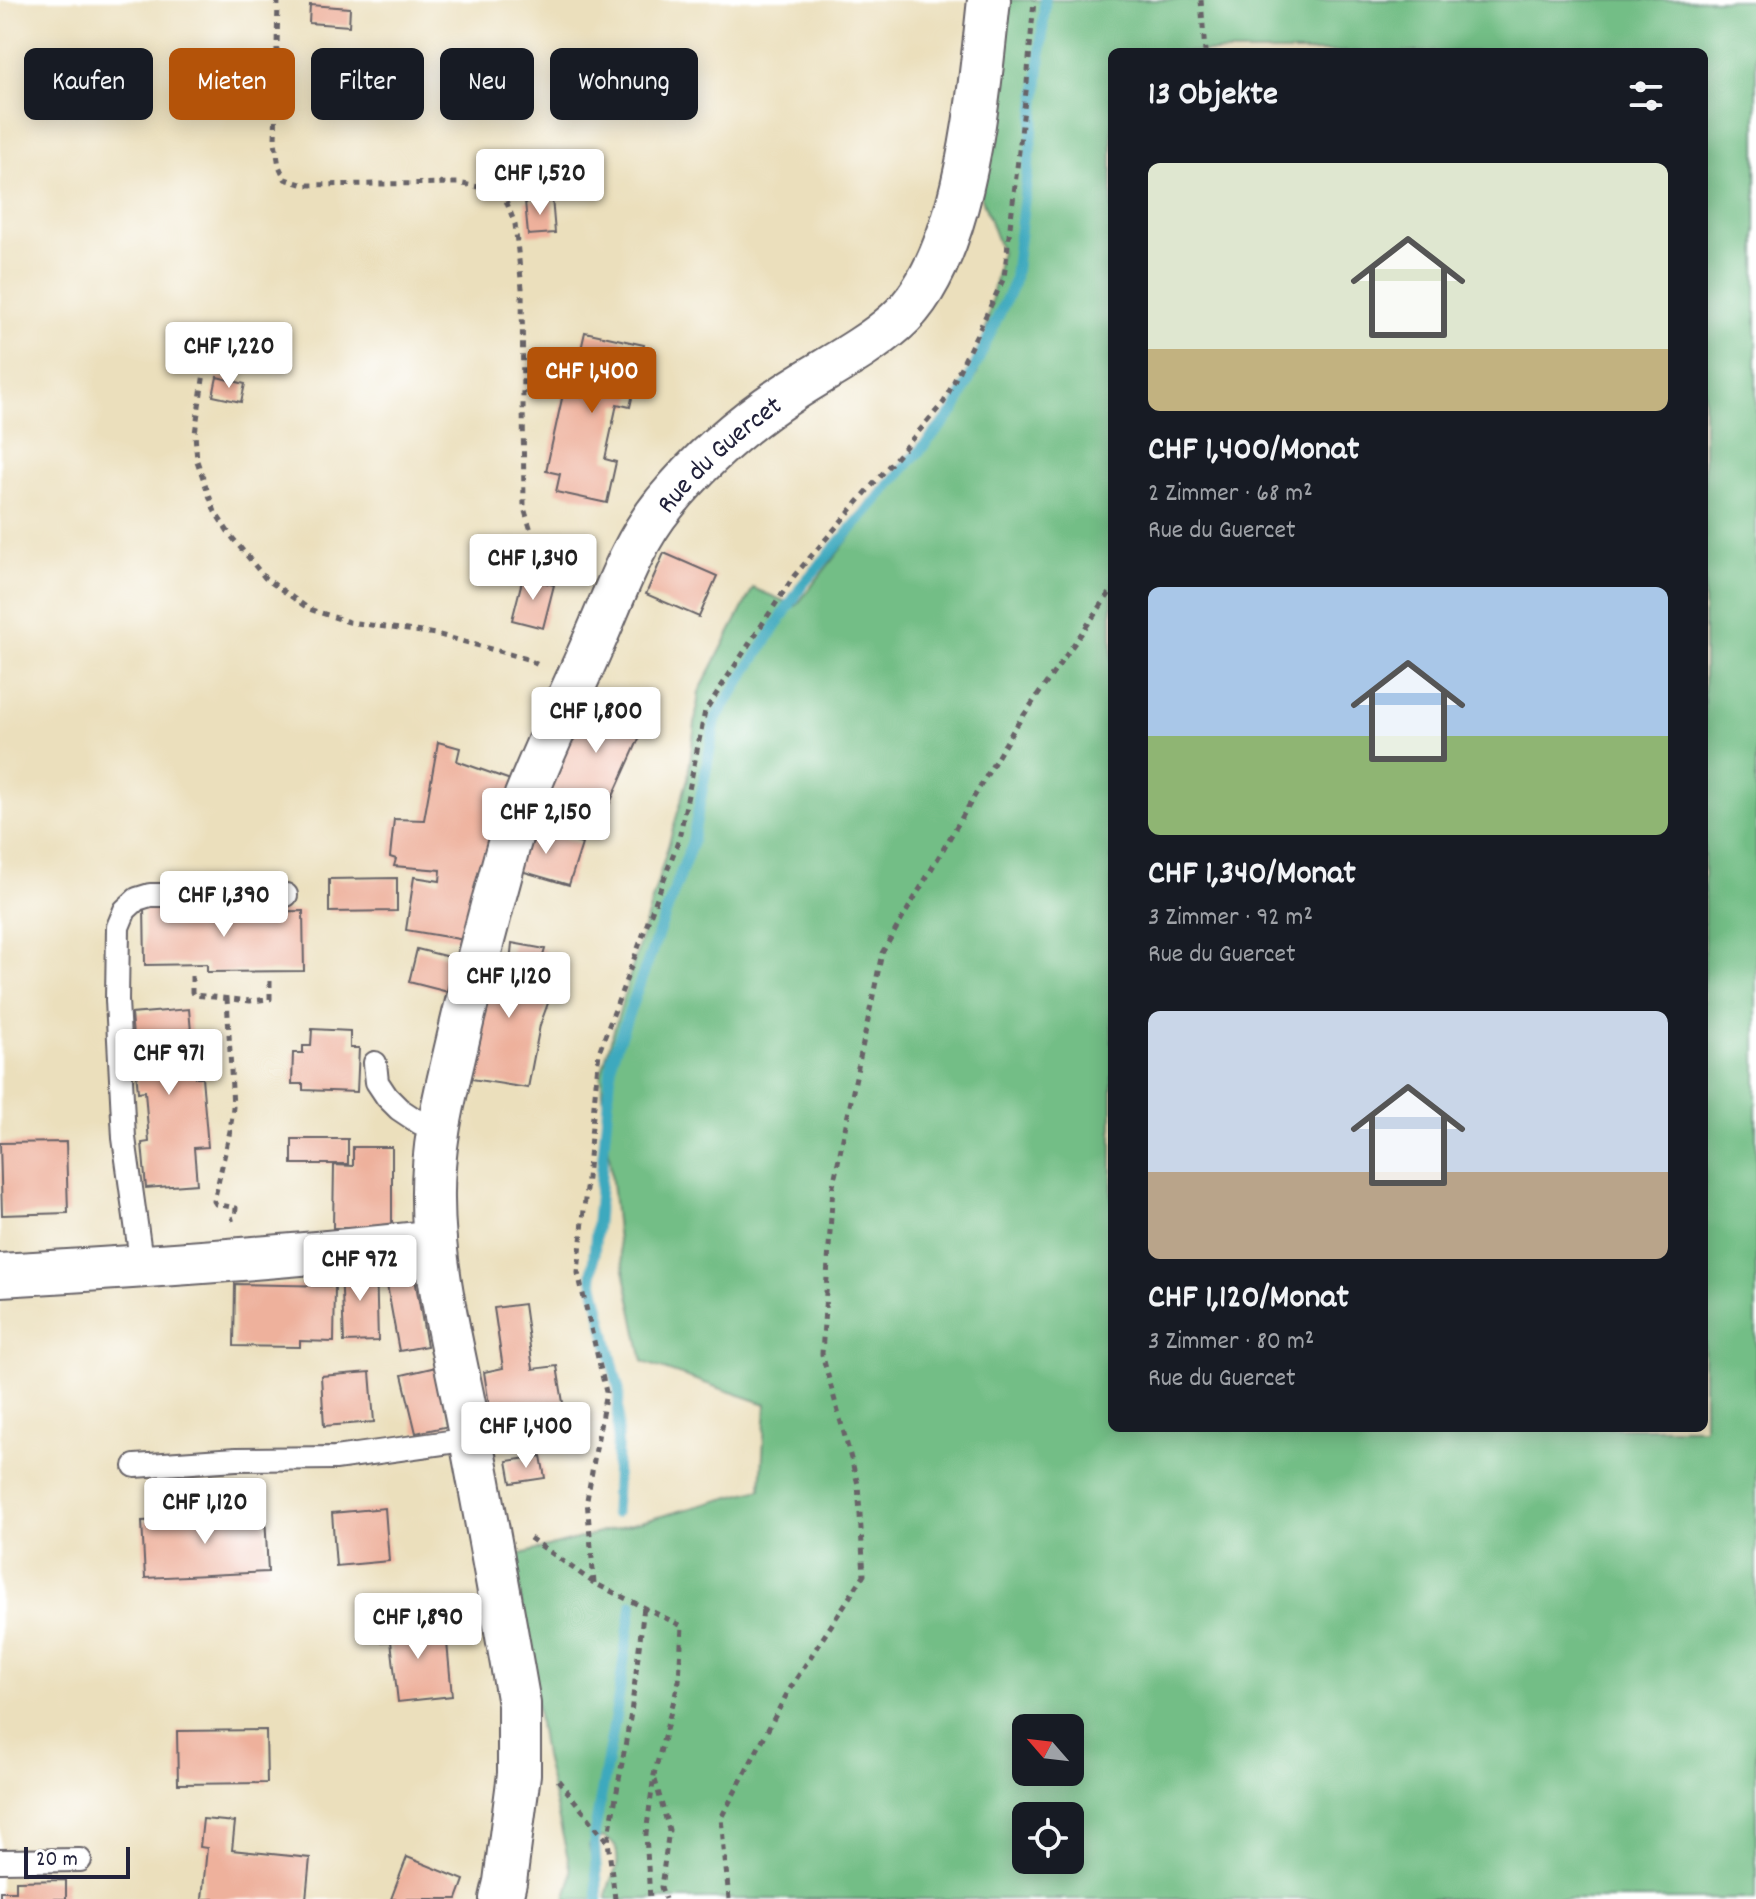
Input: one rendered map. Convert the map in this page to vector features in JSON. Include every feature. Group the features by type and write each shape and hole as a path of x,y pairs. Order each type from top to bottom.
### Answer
{"street":[{"name":"Rue du Guercet","path":"501,1899 519,1774 519,1704 441,1290 435,1241 433,1174 438,1126 471,980 508,844 533,778 641,537 654,517 681,484 724,443 771,405 897,321 917,299 932,275 955,213 962,183 973,127 989,0"},
{"path":"0,1275 142,1267 435,1241"}],"lane":[{"path":"142,1267 124,1138 117,1000 118,927 125,910 137,899 150,895 286,895"},
{"path":"375,1063 377,1082 387,1097 420,1123 438,1126"},
{"path":"135,1466 236,1459 335,1458 471,1439"},
{"path":"0,1861 80,1860"}],"path":[{"path":"278,0 275,142 279,166 285,179 304,185 458,183 489,189 505,198 515,224 522,288 524,508 537,550 560,574 612,600"},
{"path":"594,1583 587,1500 606,1392 578,1273 599,1052 679,839 705,711 794,576 944,402 1004,278 1034,0"},
{"path":"1201,0 1205,48"},
{"path":"205,366 195,433 197,461 215,512 265,578 309,609 349,622 436,634 527,659 575,683"},
{"path":"729,1899 721,1818 789,1690 864,1575 858,1484 822,1354 833,1186 882,953 1014,729 1108,596"},
{"path":"192,976 194,995 250,1001 270,999 270,975"},
{"path":"227,998 233,1107 214,1201 236,1208 235,1218 230,1220"},
{"path":"483,1505 594,1583 682,1626 679,1681 654,1775 646,1834 650,1899"},
{"path":"615,1899 608,1841 631,1713 644,1607"},
{"path":"519,1732 608,1841"},
{"path":"654,1775 669,1830 661,1887 665,1899"}],"green space":[{"path":"995,0 1756,0 1756,1899 607,1899 617,1855 615,1845 604,1837 590,1842 589,1847 596,1899 565,1899 571,1871 544,1756 514,1556 761,1489 766,1404 643,1362 618,1241 601,1074 688,778 699,692 753,588 796,606 977,375 1001,251 979,190"}],"building":[{"path":"310,5 350,8 349,26 309,23"},
{"path":"552,198 555,233 528,235 525,201"},
{"path":"585,332 644,345 630,407 617,404 605,459 616,462 607,503 556,492 560,474 546,471 572,353 580,354"},
{"path":"217,377 245,384 241,402 213,396"},
{"path":"664,553 717,576 699,617 646,594"},
{"path":"523,577 554,585 543,628 512,620"},
{"path":"587,697 646,723 605,814 547,787"},
{"path":"438,742 460,748 457,761 516,782 471,941 406,930 414,877 440,881 441,870 394,866 396,859 390,857 394,819 424,820"},
{"path":"524,827 582,844 569,885 511,868"},
{"path":"397,878 397,911 329,912 329,879"},
{"path":"219,905 219,912 303,911 304,971 207,972 207,964 145,965 144,906"},
{"path":"512,943 545,949 533,990 551,995 540,1025 528,1088 465,1078 491,960 510,963"},
{"path":"417,949 457,959 448,992 409,982"},
{"path":"189,1009 195,1077 202,1077 208,1147 194,1148 197,1184 146,1188 142,1143 149,1142 145,1091 138,1092 131,1014"},
{"path":"312,1029 350,1031 350,1048 359,1048 357,1092 303,1090 303,1084 292,1084 293,1053 303,1053 303,1046 311,1046"},
{"path":"292,1139 348,1139 348,1164 292,1164"},
{"path":"66,1142 68,1213 2,1215 0,1143"},
{"path":"353,1147 392,1147 392,1228 333,1228 334,1165 353,1166"},
{"path":"376,1265 378,1341 344,1342 341,1266"},
{"path":"415,1279 427,1346 399,1351 387,1285"},
{"path":"235,1284 335,1286 334,1342 300,1341 300,1347 234,1346"},
{"path":"524,1304 533,1369 557,1366 566,1421 506,1431 504,1422 492,1424 484,1372 503,1368 494,1308"},
{"path":"436,1367 449,1426 416,1433 402,1375"},
{"path":"370,1372 374,1422 324,1426 321,1376"},
{"path":"541,1456 545,1478 511,1483 507,1461"},
{"path":"385,1508 389,1561 336,1566 332,1513"},
{"path":"265,1515 268,1572 145,1578 142,1521"},
{"path":"417,1620 419,1635 446,1632 452,1696 398,1702 391,1641 380,1642 379,1624"},
{"path":"266,1730 267,1783 178,1784 177,1731"},
{"path":"203,1819 235,1822 232,1850 310,1858 306,1899 202,1899 207,1848 200,1847"},
{"path":"407,1857 464,1880 457,1899 391,1899"},
{"path":"66,1880 66,1899 0,1899 0,1891 16,1891 16,1881"}],"waterway":[{"path":"615,1513 619,1390 592,1276 612,1058 692,843 716,718 803,584 955,410 1014,282 1038,86 1045,0"},
{"path":"598,1899 594,1835 632,1604"}]}
